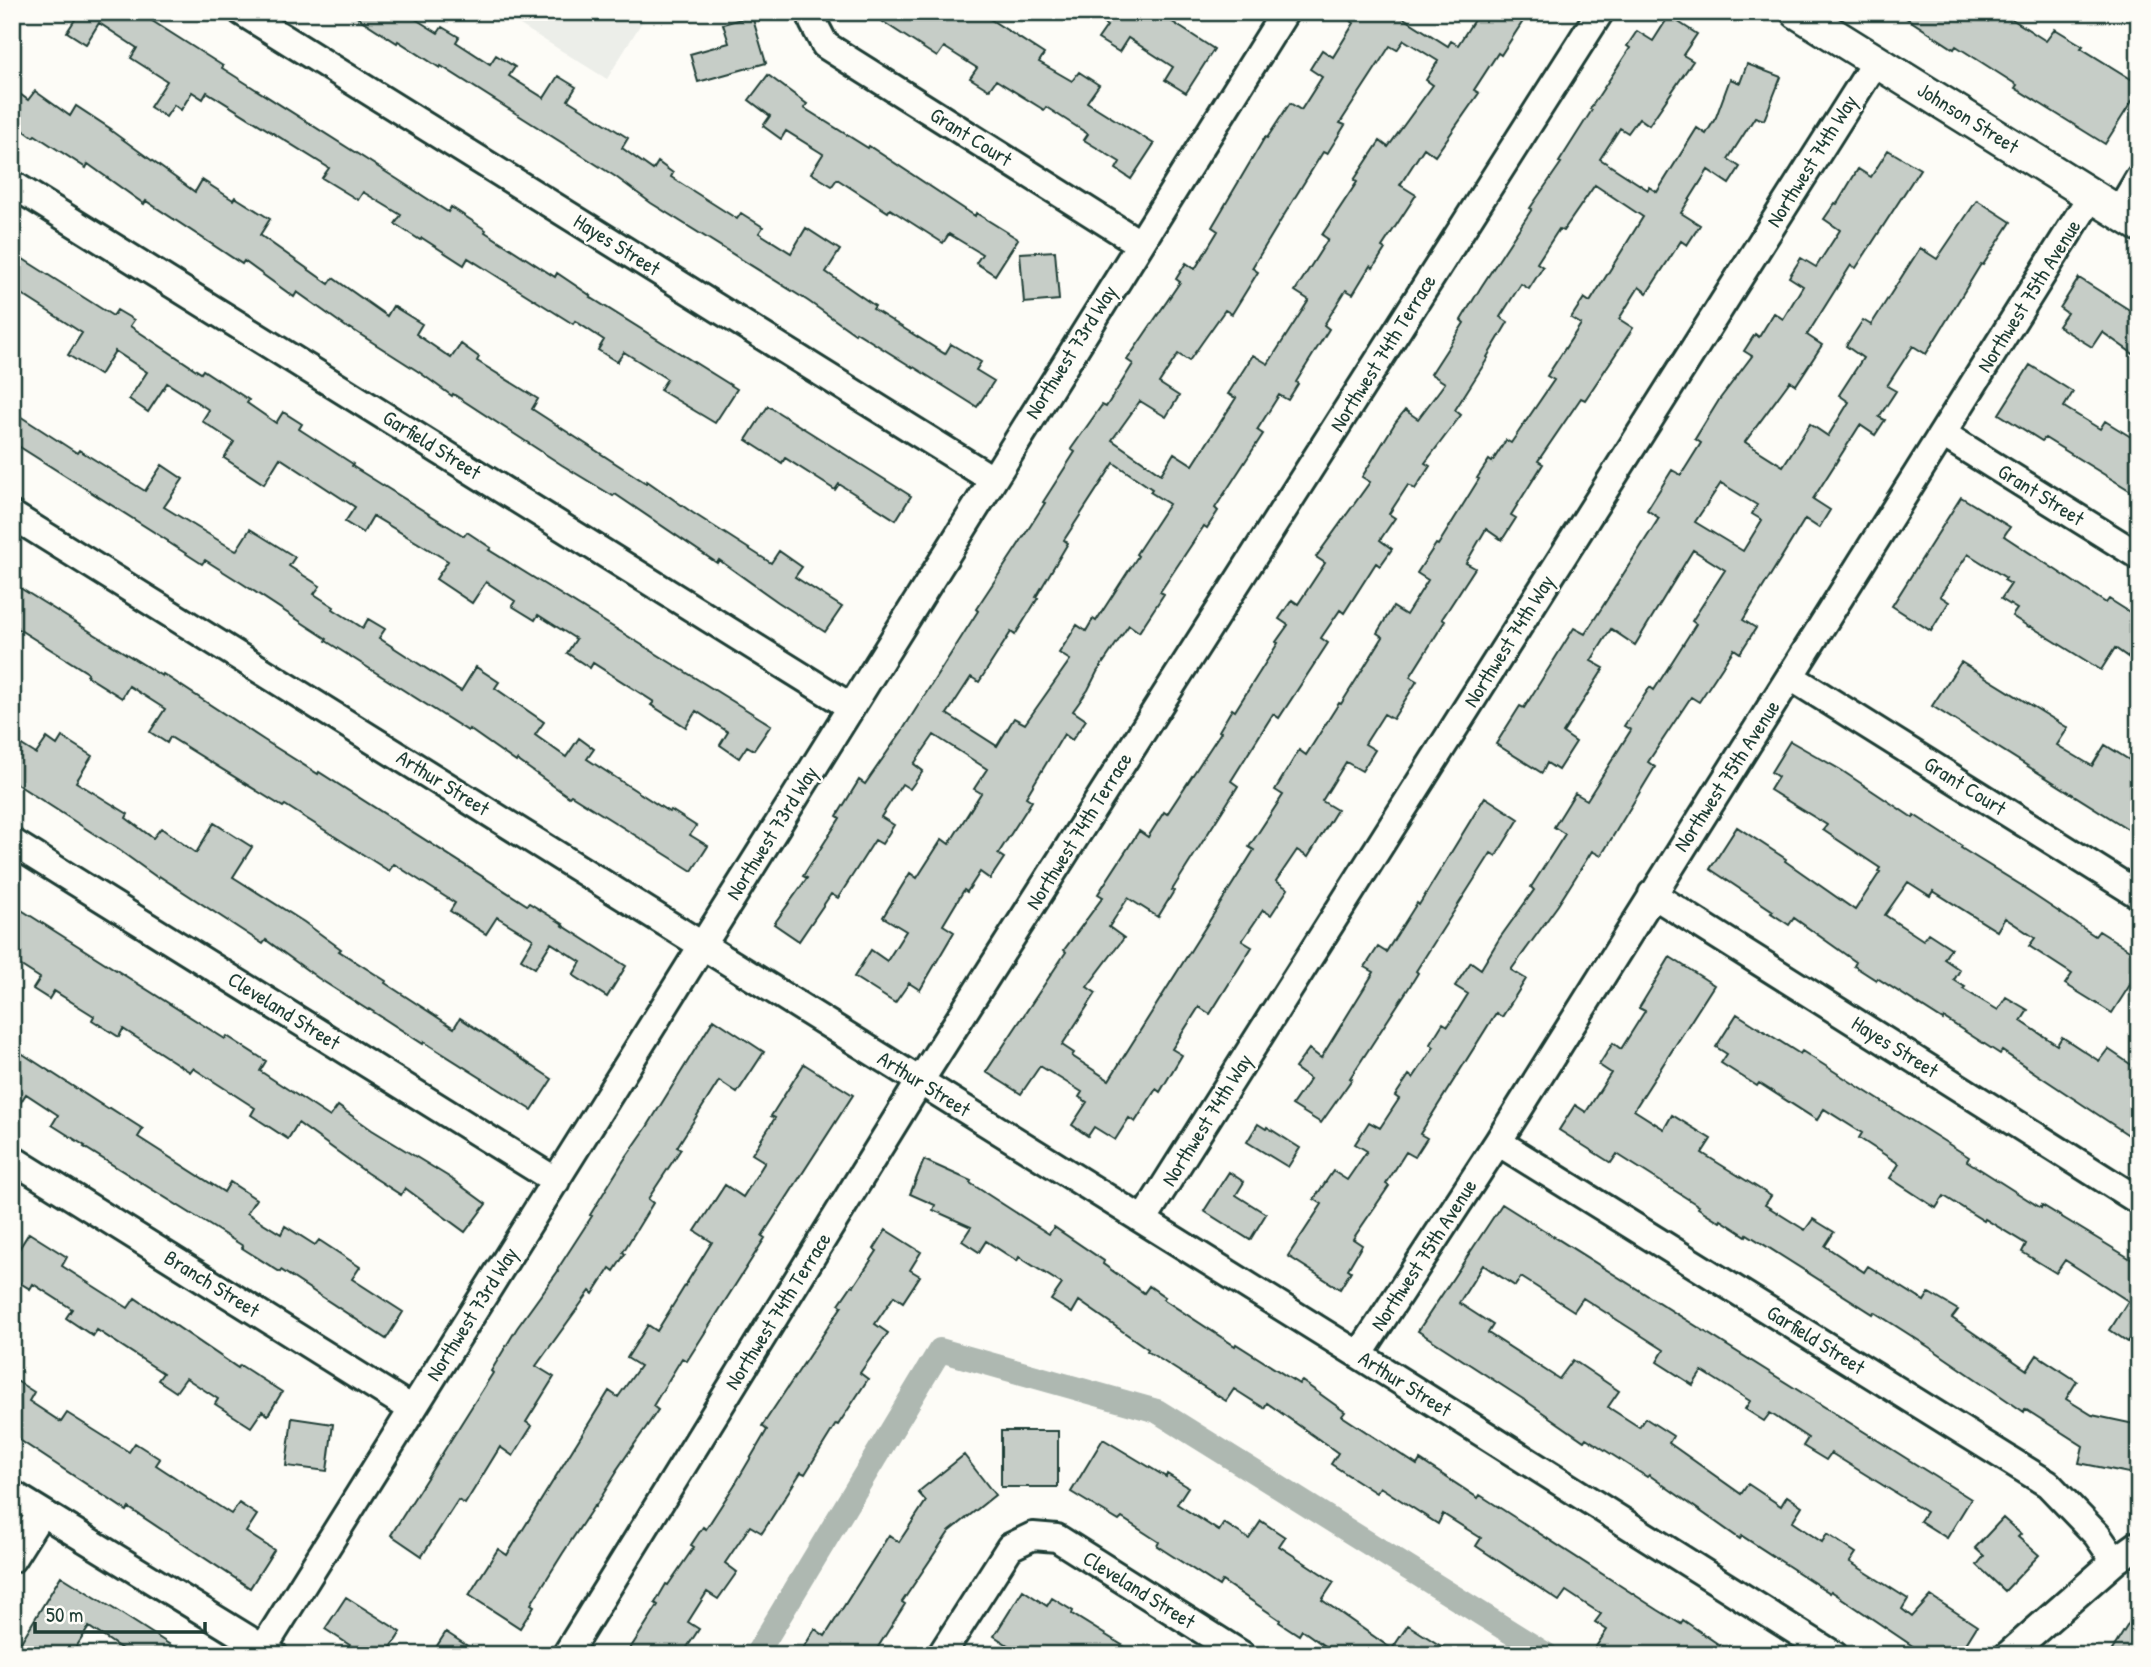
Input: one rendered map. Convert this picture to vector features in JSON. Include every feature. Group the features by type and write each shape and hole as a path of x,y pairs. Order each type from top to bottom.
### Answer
{"street":[{"name":"Hayes Street","path":"242,12 992,479"},
{"name":"Northwest 74th Terrace","path":"566,1655 920,1081 1600,12"},
{"name":"Johnson Street","path":"1797,12 2129,218"},
{"name":"Northwest 73rd Way","path":"266,1652 412,1409 1283,13"},
{"name":"Grant Court","path":"813,17 825,45 1139,243"},
{"name":"Northwest 74th Way","path":"1143,1220 1875,61"},
{"path":"2129,218 2139,178"},
{"name":"Garfield Street","path":"12,184 851,707"},
{"name":"Northwest 75th Avenue","path":"1359,1355 1498,1142 2092,195"},
{"name":"Grant Street","path":"1943,434 2139,556"},
{"name":"Arthur Street","path":"12,515 1359,1355 1834,1655"},
{"name":"Grant Court","path":"1791,677 2139,895"},
{"name":"Cleveland Street","path":"12,842 556,1181"},
{"name":"Hayes Street","path":"1652,894 2139,1200"},
{"name":"Garfield Street","path":"1498,1142 2048,1484 2096,1535 2115,1561"},
{"name":"Branch Street","path":"12,1159 412,1409"},
{"path":"12,1494 266,1652"},
{"path":"12,1559 41,1513"},
{"name":"Cleveland Street","path":"941,1655 1010,1547 1033,1536 1057,1538 1242,1655"},
{"path":"2008,1655 2115,1561 2139,1544"}],"shaded area":[{"path":"499,12 648,12 607,79"}],"building":[{"path":"80,12 138,12 448,212 451,207 555,277 557,273 590,297 737,389 715,423 660,390 667,379 624,352 617,362 598,350 604,340 575,321 573,324 468,258 464,265 422,238 420,240 395,224 401,215 363,192 358,200 322,178 329,168 207,92 203,99 192,92 181,110 174,105 166,117 150,107 167,81 131,58 137,48 99,23 86,44 67,32"},
{"path":"349,12 404,12 438,33 442,27 459,37 456,42 490,64 496,55 515,67 509,76 544,98 558,76 576,87 568,100 628,138 622,148 653,170 658,162 673,173 671,177 737,219 741,213 763,227 759,233 791,253 806,228 840,250 826,272 875,306 873,309 945,354 951,344 981,362 976,370 994,381 977,407 856,332 855,334 808,301 651,203 616,177 441,66 440,68 398,41 397,43"},
{"path":"868,12 979,12 1044,54 1039,62 1072,81 1079,72 1099,85 1087,102 1154,144 1131,179 1116,169 1120,162 1084,140 1088,134 1046,107 1044,110 996,80 989,90 970,78 977,68 944,47 937,57"},
{"path":"1086,12 1157,12 1214,49 1186,93 1165,80 1173,67 1128,38 1119,52 1098,39 1107,26"},
{"path":"1336,12 1394,12 1448,46 1451,41 1458,45 1479,12 1529,12 1501,55 1498,53 1474,90 1479,93 1435,156 1424,148 1400,185 1416,195 1382,247 1385,249 1373,268 1370,266 1353,294 1346,290 1324,325 1329,329 1296,382 1298,384 1288,400 1279,395 1257,430 1263,434 1215,508 1218,511 1207,528 1204,526 1160,592 1164,594 1139,632 1129,625 1097,672 1073,711 1086,720 1072,740 1064,734 1026,797 1032,801 998,854 1004,858 990,879 980,872 967,892 964,890 943,925 954,932 920,990 909,983 895,1003 854,977 871,950 887,961 906,931 883,917 910,873 917,878 942,839 949,844 981,793 974,789 987,769 934,735 914,764 923,771 910,789 902,784 881,817 894,825 882,844 875,840 838,898 831,894 799,941 774,924 807,878 803,876 840,818 837,816 859,780 865,784 978,611 976,609 1075,452 1071,449 1102,405 1106,407 1133,364 1127,360 1180,282 1176,279 1186,263 1195,269 1218,231 1212,227 1265,137 1267,138 1290,103 1301,110 1322,77 1310,69 1322,50 1333,57 1354,23","holes":["1404,40 1438,61 1426,80 1433,85 1388,147 1380,141 1354,180 1357,182 1322,235 1328,239 1295,291 1309,300 1268,364 1253,355 1228,394 1236,398 1193,465 1174,453 1161,474 1112,440 1140,401 1166,417 1179,396 1159,383 1178,354 1189,361 1225,310 1232,314 1258,272 1252,268 1323,152 1327,154 1345,125 1340,123 1390,46 1397,50","1114,463 1169,504 1096,621 1093,619 1086,631 1077,625 1059,653 1070,660 1025,724 1014,718 997,746 947,714 971,677 979,682 1011,632 1015,635 1068,543 1064,540"]},
{"path":"1897,12 1974,12 1988,21 1993,12 2001,12 2046,41 2055,29 2139,84 2139,90 2105,144 2015,88 2017,85 1956,46 1954,49"},
{"path":"752,16 766,63 698,82 690,54 729,43 723,24"},
{"path":"1669,16 1697,34 1683,55 1693,61 1649,125 1639,118 1628,133 1620,128 1600,159 1648,190 1649,187 1657,192 1697,128 1706,134 1716,117 1730,79 1740,83 1747,64 1781,77 1764,120 1755,117 1728,159 1740,167 1729,184 1708,170 1681,213 1700,225 1687,245 1681,241 1647,293 1639,287 1619,319 1633,328 1585,400 1581,398 1538,461 1543,464 1511,515 1516,518 1502,540 1486,529 1466,563 1475,568 1442,619 1445,621 1410,677 1417,681 1393,719 1384,714 1365,744 1375,750 1362,771 1346,762 1322,801 1337,810 1308,857 1297,850 1276,881 1288,889 1271,915 1263,910 1242,941 1252,947 1210,1014 1199,1007 1172,1049 1182,1055 1160,1092 1156,1089 1135,1122 1129,1118 1115,1140 1094,1127 1088,1136 1072,1125 1087,1102 1079,1097 1082,1092 1040,1066 1021,1094 986,1072 1066,952 1064,950 1103,897 1098,894 1139,831 1148,837 1164,812 1167,814 1221,732 1219,731 1232,709 1235,711 1278,643 1276,642 1288,625 1279,619 1292,600 1298,604 1325,563 1316,557 1370,482 1362,477 1395,423 1405,410 1418,419 1445,383 1431,374 1464,323 1461,320 1481,287 1561,163 1559,162 1592,110 1590,109 1630,48 1627,46 1637,31 1653,41","holes":["1595,185 1643,217 1590,302 1584,298 1571,318 1581,324 1547,376 1554,380 1511,443 1506,440 1492,462 1489,460 1438,545 1436,544 1417,573 1428,580 1406,615 1393,607 1377,633 1383,637 1341,704 1339,703 1306,755 1299,750 1275,790 1283,795 1249,847 1254,850 1109,1080 1072,1056 1074,1053 1062,1045 1096,993 1087,987 1124,938 1109,927 1128,898 1158,917 1174,891 1172,890 1238,786 1231,781 1273,714 1279,718 1328,643 1321,638 1340,610 1344,613 1376,563 1380,566 1392,549 1380,540 1395,518 1389,514 1408,485 1415,489 1430,466 1425,463 1461,415 1455,410 1508,322 1500,317 1521,284 1529,289 1543,267 1537,263 1559,229 1563,231"]},
{"path":"768,75 807,104 804,108 868,148 869,146 975,216 976,213 1018,239 995,275 976,263 982,254 949,234 943,243 837,179 832,186 811,173 823,154 786,131 781,139 763,126 770,116 749,100"},
{"path":"12,88 28,100 35,91 70,116 76,106 195,192 202,180 233,200 235,197 270,219 260,235 329,284 333,278 387,316 393,306 422,324 416,334 451,358 461,344 479,357 477,361 538,399 532,409 771,563 779,551 802,567 795,577 842,607 825,632 615,494 613,496 453,394 452,396 297,292 294,297 244,261 242,264 146,201 144,204 88,164 86,168 35,135 33,137 12,122"},
{"path":"1888,150 1920,169 1856,268 1851,265 1807,335 1822,345 1796,385 1790,381 1745,442 1783,466 1810,424 1828,436 1849,402 1839,395 1863,358 1846,346 1863,320 1871,325 1920,248 1937,259 1977,200 2011,222 1983,265 1981,264 1926,354 1913,346 1887,386 1896,391 1879,417 1885,420 1875,435 1860,425 1813,499 1830,510 1819,528 1805,519 1743,620 1756,628 1740,653 1734,649 1699,702 1691,697 1648,762 1655,767 1601,856 1592,851 1558,905 1511,970 1526,979 1502,1017 1496,1013 1420,1134 1427,1138 1415,1157 1406,1152 1386,1184 1389,1186 1353,1239 1362,1245 1340,1289 1288,1256 1322,1204 1314,1199 1333,1171 1347,1180 1367,1151 1355,1144 1369,1122 1380,1128 1399,1099 1395,1096 1409,1075 1413,1078 1434,1047 1430,1044 1443,1023 1448,1026 1468,994 1455,986 1471,962 1481,969 1534,890 1531,887 1565,834 1554,827 1575,793 1587,800 1631,730 1624,726 1650,687 1654,690 1696,624 1692,621 1725,570 1693,550 1635,645 1611,629 1591,661 1604,668 1563,733 1576,742 1558,770 1547,763 1542,773 1496,744 1520,706 1524,708 1574,628 1585,634 1659,518 1647,510 1672,470 1681,475 1701,443 1695,439 1719,400 1752,356 1744,351 1755,334 1759,337 1774,313 1783,319 1803,286 1789,277 1801,258 1816,267 1840,230 1824,219 1835,203 1837,204 1858,169 1871,177","holes":["1721,483 1757,505 1752,514 1762,520 1743,551 1695,522"]},
{"path":"1055,251 1059,300 1024,303 1020,253"},
{"path":"12,252 113,316 117,310 134,320 130,326 201,373 203,370 249,400 247,403 276,423 283,412 302,424 299,429 353,464 352,466 464,536 467,532 491,548 489,550 771,725 754,750 747,746 739,758 720,745 728,732 696,711 686,727 651,705 654,702 593,663 590,668 567,653 576,639 538,615 535,620 512,606 515,601 486,582 472,603 436,579 448,561 373,516 363,533 345,522 355,507 280,458 264,484 224,458 234,442 202,421 209,410 167,383 148,412 129,399 147,372 115,351 100,375 68,355 82,333 12,288"},
{"path":"2079,278 2139,316 2139,358 2102,332 2092,347 2058,326 2067,313 2060,308"},
{"path":"2030,365 2073,392 2064,407 2100,429 2105,421 2139,442 2139,496 2045,438 2042,441 1999,414"},
{"path":"768,406 911,496 896,520 839,484 835,490 785,458 782,463 746,440"},
{"path":"12,411 77,453 79,450 145,491 162,465 183,479 164,507 236,551 250,529 295,557 289,566 320,586 314,594 334,607 333,609 363,628 368,619 385,629 379,638 461,691 476,667 499,682 495,688 544,722 535,735 566,757 579,738 594,749 587,759 669,812 671,810 696,826 690,835 708,846 692,871 571,795 569,797 517,760 516,762 469,729 468,731 326,641 327,639 205,560 202,564 12,442"},
{"path":"1961,497 2010,527 2004,536 2106,603 2109,599 2139,618 2139,665 2115,648 2101,670 2012,616 2017,609 2001,599 2011,584 1968,554 1940,596 1949,602 1931,631 1892,606"},
{"path":"12,583 162,676 163,674 626,966 607,997 573,975 581,962 551,943 535,968 521,959 533,939 497,917 486,934 450,911 455,903 394,864 389,871 170,737 167,743 150,732 165,709 129,686 122,698 12,625"},
{"path":"1961,662 2068,728 2057,745 2092,766 2105,745 2139,766 2139,836 1932,706"},
{"path":"62,737 92,756 76,782 128,814 126,818 153,838 161,828 196,853 214,823 252,847 233,877 304,922 341,949 339,951 454,1028 460,1018 552,1079 532,1110 368,1010 266,940 263,944 159,876 158,878 12,781 12,739 36,754 47,738 57,745"},
{"path":"1790,741 1841,770 1913,818 1914,815 2095,936 2099,931 2139,956 2139,971 2112,1013 2065,984 2072,974 2029,946 2035,938 2005,918 1997,931 1933,891 1930,896 1908,882 1885,915 1923,940 1928,933 1951,948 1944,959 1960,970 1954,980 1965,987 1963,989 1998,1010 2006,997 2028,1010 2021,1021 2057,1045 2062,1037 2099,1061 2108,1049 2139,1070 2139,1142 2002,1051 2000,1054 1854,966 1856,962 1794,918 1789,925 1771,913 1773,911 1710,869 1737,827 1855,910 1880,872 1880,868 1823,830 1827,825 1770,790 1778,777 1771,772"},
{"path":"1485,797 1519,819 1496,856 1491,853 1350,1078 1352,1079 1321,1123 1292,1105 1310,1079 1295,1068 1309,1049 1321,1058 1374,972 1365,967 1378,947 1386,952 1417,903 1419,905"},
{"path":"12,904 225,1039 227,1036 266,1061 260,1071 330,1117 338,1106 486,1204 465,1232 405,1188 401,1195 367,1173 298,1123 288,1139 251,1115 255,1108 193,1068 190,1072 123,1029 119,1037 92,1020 94,1016 54,991 49,999 33,989 40,978 12,960"},
{"path":"1670,957 1714,985 1634,1110 1664,1129 1672,1115 1711,1139 1702,1153 1771,1196 1765,1205 1805,1230 1813,1219 1834,1232 1825,1246 1864,1272 1868,1266 1924,1301 1929,1293 1958,1310 1952,1318 2027,1370 2037,1355 2077,1381 2066,1399 2092,1415 2139,1425 2139,1450 2134,1474 2079,1463 2083,1446 2025,1409 2024,1412 1935,1351 1747,1234 1746,1236 1721,1220 1720,1222 1617,1154 1611,1163 1559,1130 1575,1105 1586,1112 1611,1073 1599,1065 1613,1043 1621,1049 1645,1011 1639,1008"},
{"path":"1737,1014 1800,1054 1802,1051 1969,1157 1967,1161 2041,1208 2042,1205 2139,1264 2139,1325 2128,1342 2110,1330 2128,1301 2065,1260 2056,1273 2022,1252 2026,1244 1944,1196 1936,1208 1890,1178 1899,1164 1859,1138 1862,1133 1824,1109 1817,1120 1759,1083 1757,1086 1721,1063 1727,1054 1716,1047"},
{"path":"714,1019 764,1052 737,1093 719,1081 677,1147 681,1149 648,1199 653,1203 623,1252 625,1254 614,1271 610,1268 593,1294 590,1291 536,1366 554,1377 526,1422 532,1426 513,1456 500,1447 465,1504 458,1500 422,1556 391,1535 493,1373 491,1371 517,1328 558,1271 624,1160"},
{"path":"12,1047 143,1129 138,1137 224,1192 230,1182 256,1199 247,1213 281,1234 285,1226 315,1245 319,1240 360,1267 352,1279 403,1312 386,1339 84,1147 52,1125 58,1115 26,1094 12,1116"},
{"path":"804,1064 853,1095 762,1236 765,1238 687,1361 682,1358 653,1406 658,1410 563,1553 531,1604 534,1606 520,1628 469,1595 498,1549 507,1555 609,1391 618,1397 640,1366 627,1358 648,1325 657,1331 712,1242 695,1231 725,1185 743,1197 765,1162 752,1154 775,1118 771,1116"},
{"path":"1258,1124 1300,1148 1288,1167 1247,1142"},
{"path":"924,1160 971,1181 970,1183 1049,1234 1054,1227 1104,1261 1103,1264 1144,1293 1149,1286 1165,1297 1163,1299 1235,1346 1236,1344 1299,1384 1302,1381 1345,1412 1342,1416 1417,1465 1420,1460 1478,1498 1480,1495 1658,1610 1681,1624 1683,1620 1734,1655 1605,1655 1595,1648 1607,1630 1595,1622 1601,1614 1566,1591 1559,1601 1476,1546 1481,1538 1443,1514 1438,1524 1380,1487 1376,1493 1331,1464 1338,1453 1267,1403 1264,1408 1234,1389 1226,1401 1147,1351 1148,1349 1079,1301 1072,1313 1051,1300 1062,1284 1019,1257 1017,1261 986,1241 979,1252 962,1241 971,1227 933,1210 935,1205 910,1194"},
{"path":"1229,1172 1244,1182 1236,1195 1266,1214 1250,1240 1204,1211"},
{"path":"1502,1204 1971,1499 1947,1538 1920,1521 1926,1512 1831,1453 1826,1460 1803,1446 1808,1438 1770,1413 1764,1421 1745,1409 1750,1401 1702,1371 1693,1385 1657,1362 1664,1350 1583,1298 1574,1311 1521,1277 1515,1286 1483,1265 1459,1303 1493,1325 1488,1333 1559,1379 1573,1360 1619,1391 1608,1407 1639,1427 1645,1418 1673,1436 1669,1443 1741,1494 1748,1484 1781,1506 1787,1496 1802,1506 1792,1522 1822,1542 1827,1534 1856,1553 1850,1562 1908,1599 1902,1609 1912,1617 1931,1596 1977,1626 1959,1655 1926,1655 1831,1591 1830,1593 1742,1536 1740,1539 1649,1475 1647,1477 1586,1438 1584,1441 1418,1331"},
{"path":"886,1230 921,1252 910,1270 920,1276 903,1302 894,1296 875,1324 888,1333 860,1373 868,1379 805,1474 801,1472 762,1533 750,1526 725,1563 737,1572 718,1599 707,1592 688,1622 699,1629 682,1655 626,1655 658,1605 655,1603 666,1584 668,1585 694,1547 691,1545 703,1527 706,1529 737,1481 767,1430 762,1426 842,1306 839,1304 877,1251 874,1249"},
{"path":"29,1233 67,1257 62,1266 128,1308 135,1298 238,1368 240,1365 282,1392 268,1415 262,1411 251,1427 215,1404 218,1399 186,1378 176,1392 158,1380 163,1373 97,1330 93,1336 66,1318 72,1309 33,1284 30,1289 12,1278 12,1260"},
{"path":"12,1378 34,1392 29,1401 61,1422 67,1413 129,1452 135,1443 160,1459 156,1465 231,1514 239,1503 257,1515 246,1532 274,1550 250,1588 12,1435"},
{"path":"292,1418 333,1424 327,1471 286,1466"},
{"path":"1001,1431 1058,1431 1058,1487 1001,1487"},
{"path":"1103,1439 1166,1477 1167,1474 1188,1487 1177,1504 1219,1531 1224,1523 1249,1539 1261,1521 1285,1537 1279,1546 1334,1582 1322,1600 1392,1649 1408,1625 1455,1655 1337,1655 1302,1630 1299,1635 1222,1581 1219,1586 1157,1546 1159,1542 1122,1518 1119,1521 1071,1492"},
{"path":"964,1455 995,1495 949,1532 902,1602 905,1604 873,1655 799,1655 815,1629 825,1636 889,1535 899,1542 926,1501 918,1492"},
{"path":"2003,1518 2021,1534 2018,1537 2039,1555 2005,1591 1977,1565 1984,1556 1975,1548"},
{"path":"61,1576 186,1655 131,1655 89,1627 71,1655 13,1655"},
{"path":"1023,1590 1047,1606 1052,1598 1073,1611 1072,1614 1138,1655 1023,1655 994,1636"},
{"path":"346,1597 401,1632 386,1655 365,1655 325,1629"},
{"path":"2139,1607 2139,1655 2109,1655"},
{"path":"446,1632 481,1655 431,1655"}],"waterway":[{"path":"756,1655 940,1350 1157,1411 1547,1655"}]}
